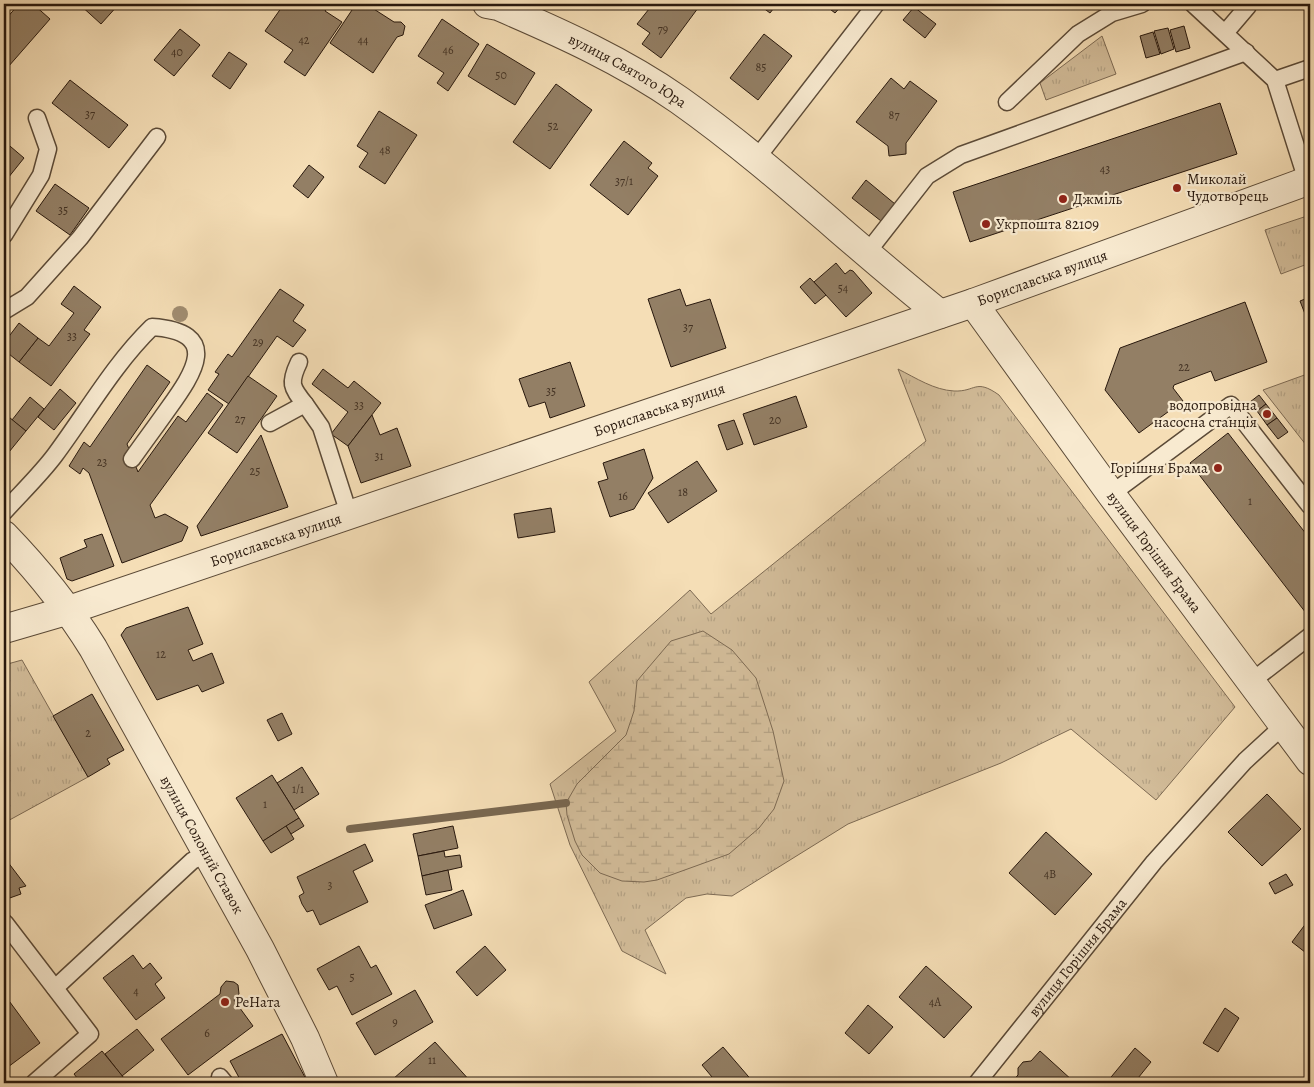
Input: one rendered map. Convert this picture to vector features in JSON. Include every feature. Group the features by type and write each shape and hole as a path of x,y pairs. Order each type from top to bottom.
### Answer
{"street":[{"name":"вулиця Святого Юра","path":"495,5 568,36 630,69 679,100 756,159 866,254 940,314"},
{"name":"Бориславська вулиця","path":"4,629 69,610 973,303 1309,180"},
{"name":"вулиця Горішня Брама","path":"973,303 1111,494 1310,761"},
{"name":"вулиця Солоний Ставок","path":"4,535 46,580 69,610 93,648 279,986 324,1083"}],"lane":[{"path":"756,159 876,4"},
{"path":"1007,102 1078,34 1110,9 1142,4"},
{"path":"1192,4 1275,80 1309,180"},
{"path":"1225,33 1248,6"},
{"path":"866,254 927,176 961,155 1246,52"},
{"path":"1275,80 1310,68"},
{"path":"4,235 41,175 46,158 48,149 37,118"},
{"path":"4,311 27,298 80,238 157,137"},
{"path":"4,512 54,456 118,366 142,338 152,327 169,328 186,335 195,344 196,358 190,378 132,459"},
{"path":"299,362 292,378 294,391 321,427 349,514"},
{"path":"270,423 305,404"},
{"path":"1111,494 1231,405 1310,506"},
{"path":"1252,682 1310,636"},
{"name":"вулиця Горішня Брама","path":"977,1083 1154,862 1244,761 1284,725"},
{"path":"55,988 192,861 206,853"},
{"path":"5,922 90,1034 34,1083"}],"green space":[{"path":"1102,36 1116,74 1046,100 1040,83"},
{"path":"1310,215 1310,263 1281,274 1265,230"},
{"path":"898,369 939,388 961,391 985,387 999,395 1235,707 1156,800 1071,729 1001,763 848,824 732,896 707,894 686,898 645,930 666,974 622,951 570,845 550,784 616,731 589,682 690,590 711,614 926,441"},
{"path":"1310,373 1310,450 1263,390"},
{"path":"703,631 732,650 756,678 773,731 784,781 774,809 759,828 729,854 657,880 644,882 622,881 600,873 582,855 575,841 567,815 566,803 577,784 626,735 634,711 637,681 671,641"},
{"path":"22,660 88,777 4,823 4,665"}],"building":[{"path":"19,4 33,4 50,19 8,67 4,63 4,21"},
{"path":"79,4 119,4 101,24"},
{"path":"284,4 330,4 325,11 342,22 305,76 284,62 293,50 265,31"},
{"path":"356,4 366,4 394,22 401,22 405,26 403,35 397,37 373,73 330,43"},
{"path":"653,4 701,4 661,58 642,44 650,33 637,24"},
{"path":"758,4 777,4 770,13"},
{"path":"827,4 843,4 835,13 826,6"},
{"path":"914,7 936,24 925,38 903,20"},
{"path":"442,19 479,44 448,91 437,83 444,73 418,56"},
{"path":"1184,26 1190,48 1176,52 1170,30"},
{"path":"1168,28 1174,49 1161,54 1154,31"},
{"path":"180,29 200,45 174,76 154,60"},
{"path":"1153,32 1160,54 1146,58 1140,36"},
{"path":"764,34 792,56 758,100 730,78"},
{"path":"487,44 535,73 515,105 468,76"},
{"path":"229,52 247,64 230,89 212,76"},
{"path":"891,78 904,89 910,81 937,101 906,143 906,154 889,156 888,146 856,122"},
{"path":"70,80 128,125 109,148 52,103"},
{"path":"556,84 592,110 550,169 513,142"},
{"path":"1220,103 1237,154 970,242 953,192"},
{"path":"379,111 417,135 385,184 359,167 368,153 357,146"},
{"path":"4,141 24,158 4,183"},
{"path":"624,141 652,163 648,168 658,176 628,215 590,185"},
{"path":"309,165 324,177 308,198 293,186"},
{"path":"866,180 895,204 881,221 852,198"},
{"path":"55,184 89,208 70,235 36,211"},
{"path":"836,263 845,274 850,270 853,271 872,293 846,317 814,282"},
{"path":"810,278 826,295 815,304 800,287"},
{"path":"74,286 101,307 84,330 90,334 51,386 19,362 38,338 49,346 74,313 61,304"},
{"path":"280,289 304,305 293,321 306,330 293,347 277,336 229,404 208,390 219,374 215,372 228,354 232,357"},
{"path":"680,289 686,306 710,299 726,348 671,367 648,299"},
{"path":"1310,297 1310,327 1300,301"},
{"path":"1245,302 1267,362 1215,381 1211,371 1174,385 1173,388 1183,401 1139,433 1105,390 1120,348"},
{"path":"19,323 38,338 19,362 4,350 4,343"},
{"path":"570,362 585,406 550,418 545,402 529,407 519,379"},
{"path":"147,365 170,382 127,444 138,472 178,416 186,422 207,393 223,405 150,505 155,518 165,514 188,527 182,541 122,563 89,473 83,468 80,474 69,466 84,442 90,447"},
{"path":"323,369 348,388 354,381 381,403 348,446 331,434 348,412 312,384"},
{"path":"248,376 277,396 237,453 208,433"},
{"path":"60,389 76,403 54,430 38,417"},
{"path":"1259,395 1266,404 1257,411 1250,402"},
{"path":"796,396 807,427 754,445 743,414"},
{"path":"30,397 44,409 26,431 12,420"},
{"name":"водопровідна насосна станція","path":"1266,404 1277,418 1267,425 1257,411"},
{"path":"4,413 26,431 5,457 4,456"},
{"path":"372,415 380,435 397,428 411,466 361,483 348,446"},
{"path":"1277,418 1288,432 1278,439 1267,425"},
{"path":"734,420 743,444 727,450 718,425"},
{"path":"1228,433 1310,539 1310,610 1306,613 1190,463"},
{"path":"261,435 288,507 201,536 197,526"},
{"path":"644,449 653,478 634,509 610,517 598,482 608,479 603,463"},
{"path":"697,461 717,491 668,523 648,493"},
{"path":"551,508 555,532 518,538 514,514"},
{"path":"102,534 114,566 72,581 67,579 60,558 87,547 84,540"},
{"path":"188,607 203,644 188,650 193,661 212,653 224,683 202,692 198,685 157,700 121,635 126,628"},
{"path":"92,694 124,750 107,759 110,764 88,777 53,716"},
{"path":"282,713 292,734 278,741 267,720"},
{"path":"302,767 319,794 294,810 277,783"},
{"path":"272,775 299,818 263,841 236,798"},
{"path":"1267,794 1301,829 1262,866 1228,832"},
{"path":"299,818 304,826 291,834 286,826"},
{"path":"286,826 294,839 271,853 263,841"},
{"path":"453,826 458,848 418,856 413,834"},
{"path":"1046,832 1092,874 1055,915 1009,873"},
{"path":"365,844 373,861 353,871 368,902 320,925 313,910 307,912 302,904 299,896 304,893 297,877"},
{"path":"444,851 445,857 460,855 462,867 422,876 418,856"},
{"path":"4,857 26,886 19,888 21,894 4,900"},
{"path":"448,870 452,890 426,895 422,876"},
{"path":"1286,874 1293,885 1275,894 1269,883"},
{"path":"463,890 472,915 434,929 425,905"},
{"path":"1310,918 1310,956 1292,942"},
{"path":"359,946 371,968 376,965 392,994 352,1015 337,986 329,990 317,969"},
{"path":"485,946 506,970 477,996 456,972"},
{"path":"133,955 143,969 150,963 162,978 155,984 165,998 136,1020 103,978"},
{"path":"926,966 972,1007 944,1038 899,997"},
{"path":"226,981 234,982 238,985 239,994 234,1000 253,1026 188,1075 161,1039 220,994 221,987"},
{"path":"415,990 433,1022 375,1055 356,1023"},
{"path":"4,994 40,1043 4,1070"},
{"path":"868,1005 893,1027 869,1054 845,1033"},
{"path":"1225,1008 1239,1018 1218,1052 1203,1043"},
{"path":"137,1029 154,1050 122,1076 105,1054"},
{"path":"282,1034 307,1081 303,1083 242,1083 230,1061"},
{"path":"435,1042 471,1082 397,1083 393,1079"},
{"path":"723,1047 754,1083 717,1083 702,1065"},
{"path":"1135,1048 1151,1062 1134,1083 1107,1082"},
{"path":"102,1051 128,1083 81,1083 74,1074"},
{"path":"1040,1051 1073,1081 1071,1083 1011,1083 1018,1075 1018,1068 1023,1062 1031,1061"}],"waterway":[{"path":"350,829 566,803"}],"place":[{"name":"Миколай Чудотворець","path":"1177,188"},
{"name":"Джміль","path":"1063,199"},
{"name":"Укрпошта 82109","path":"986,224"},
{"name":"водопровідна насосна станція","path":"1267,414"},
{"name":"Горішня Брама","path":"1218,468"},
{"name":"РеНата","path":"225,1002"}]}
